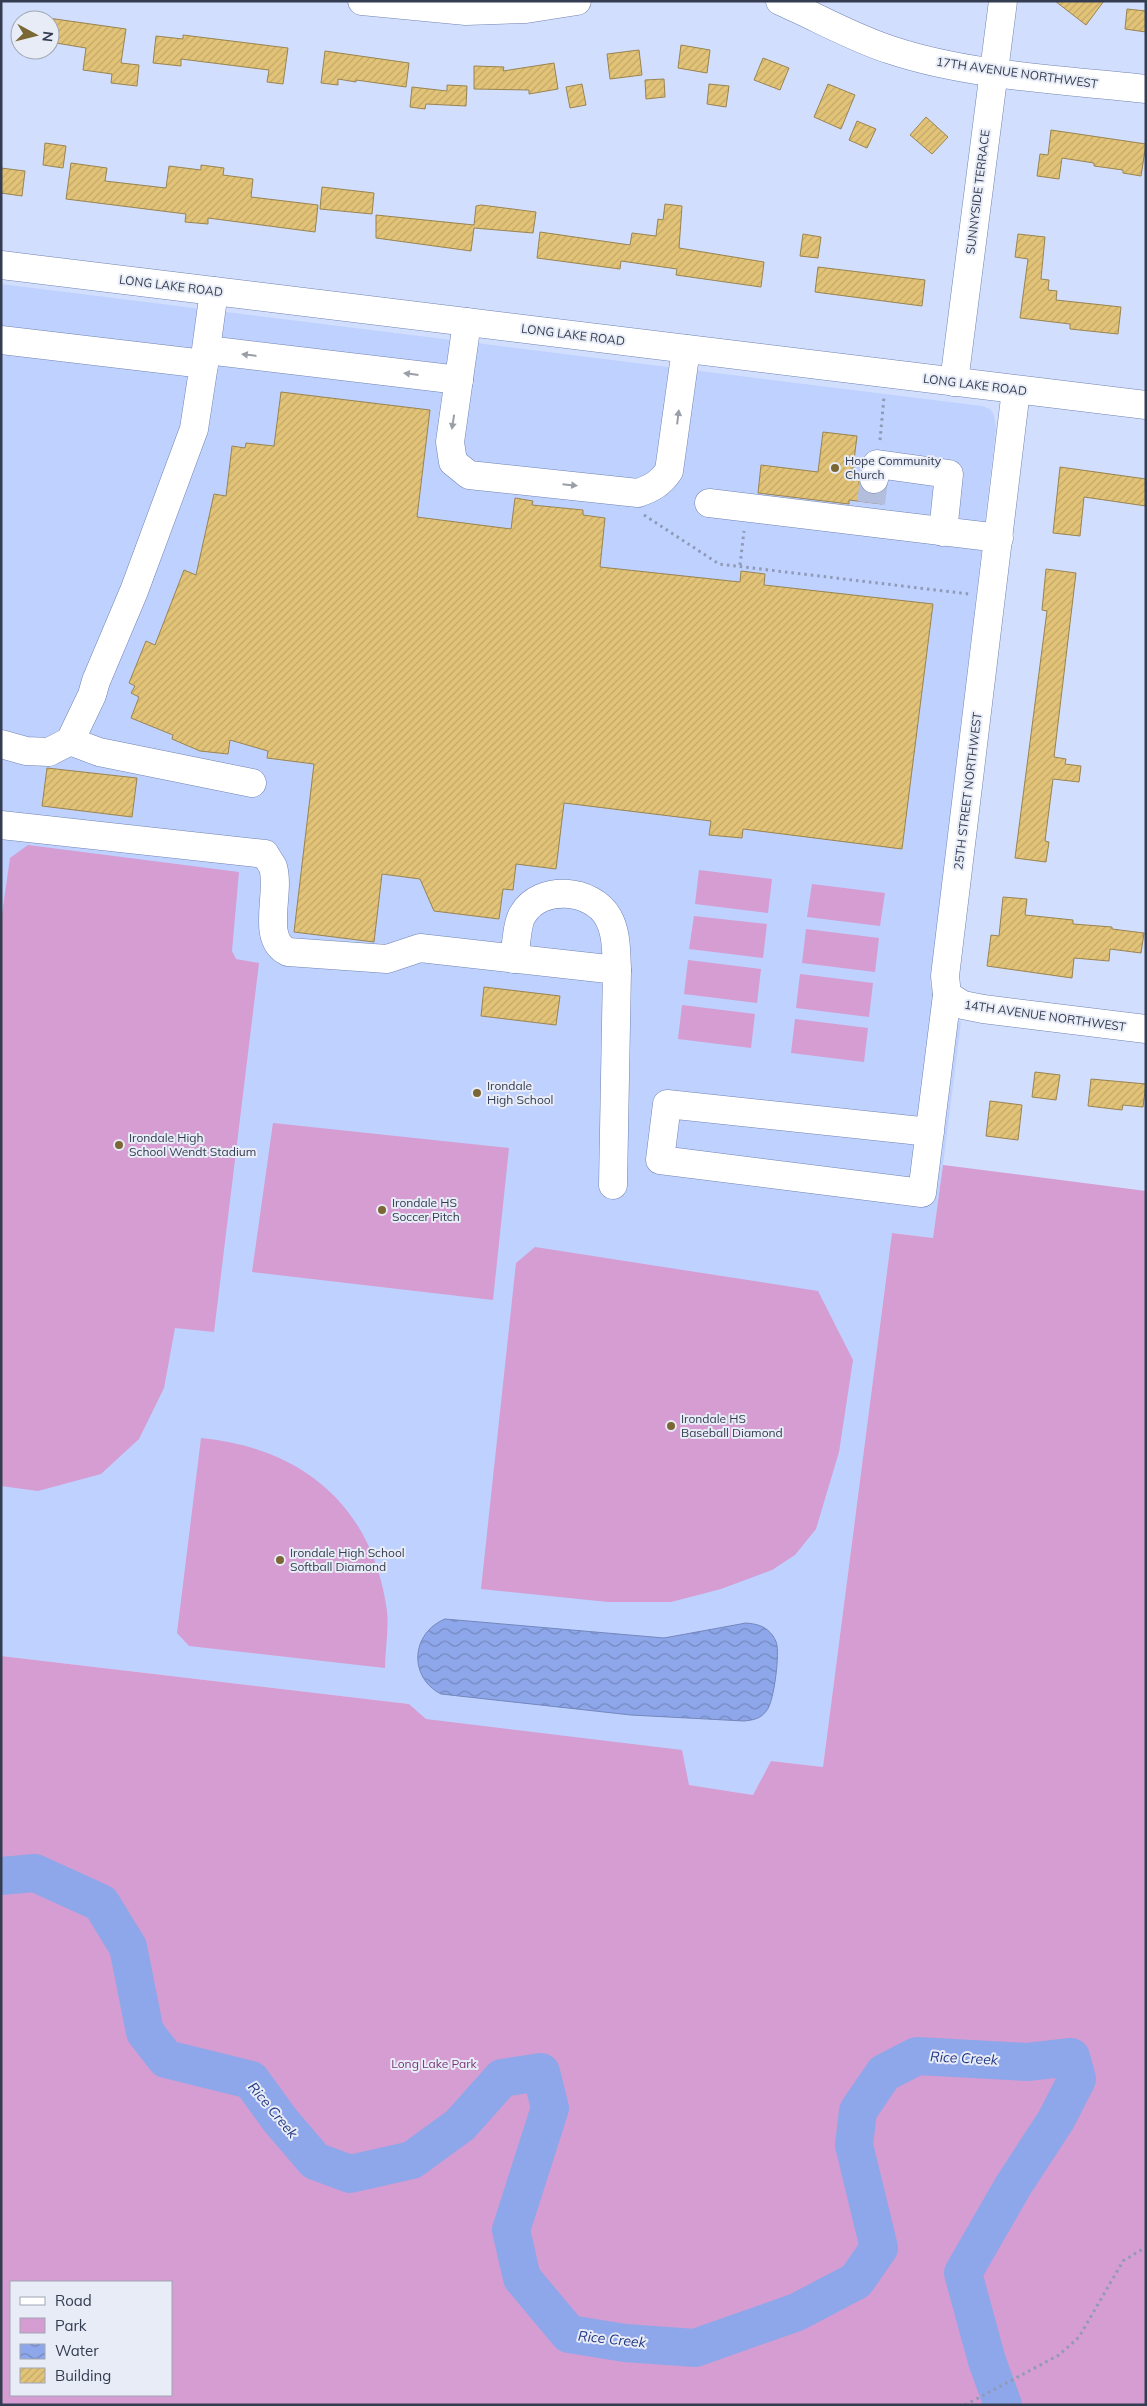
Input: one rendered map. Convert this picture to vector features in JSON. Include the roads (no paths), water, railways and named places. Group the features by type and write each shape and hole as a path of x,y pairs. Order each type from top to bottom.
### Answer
{"street":[{"path":"362,1 466,11 526,9 577,1"},
{"name":"17TH AVENUE NORTHWEST","path":"780,1 890,50 923,59 994,72 1146,90"},
{"name":"SUNNYSIDE TERRACE","path":"954,382 1003,1"},
{"name":"LONG LAKE ROAD","path":"1,265 1146,405"},
{"path":"1,744 26,751 49,752 70,741 92,695 194,430 214,292"},
{"path":"467,322 450,442 453,462 469,475 633,492 653,488 662,482 669,471 686,349"},
{"path":"1,340 459,380"},
{"name":"25TH STREET NORTHWEST","path":"930,1132 667,1104 660,1160 922,1193 930,1132 947,995 945,976 1016,390"},
{"path":"709,503 747,508 873,493 949,474 943,532"},
{"path":"873,493 943,532 999,538"},
{"path":"70,741 99,752 252,783"},
{"path":"1,825 265,854 273,867 275,885 273,935 276,944 288,952 388,959 420,948 617,970"},
{"path":"514,959 522,914 535,902 543,898 572,894 582,896 597,904 608,916 615,934 617,970 613,1185"},
{"name":"14TH AVENUE NORTHWEST","path":"947,995 963,1006 1146,1029"}],"water":[{"path":"445,1619 664,1638 746,1623 758,1625 770,1633 777,1645 777,1669 772,1698 770,1705 762,1715 744,1721 631,1715 441,1694 430,1686 423,1677 418,1655 420,1644 425,1634"}],"waterway":[{"name":"Rice Creek","path":"1,1876 35,1873 101,1903 128,1947 145,2032 166,2059 251,2080 280,2120 315,2161 350,2174 412,2160 460,2125 502,2078 541,2072 550,2108 511,2230 522,2278 569,2334 625,2343 695,2348 797,2312 856,2281 879,2248 854,2145 858,2111 884,2073 917,2056 1027,2062 1071,2057 1077,2079 1056,2120 1013,2186 963,2273 987,2361 1003,2405"}],"tunnel":[{"path":"871,503 874,479"}],"place":[{"name":"Hope Community Church","path":"835,468"},
{"name":"Irondale High School","path":"477,1093"},
{"name":"Irondale High School Wendt Stadium","path":"119,1145"},
{"name":"Irondale HS Soccer Pitch","path":"382,1210"},
{"name":"Irondale HS Baseball Diamond","path":"671,1426"},
{"name":"Irondale High School Softball Diamond","path":"280,1560"}],"park label":[{"name":"Long Lake Park","path":"434,2064"}]}
